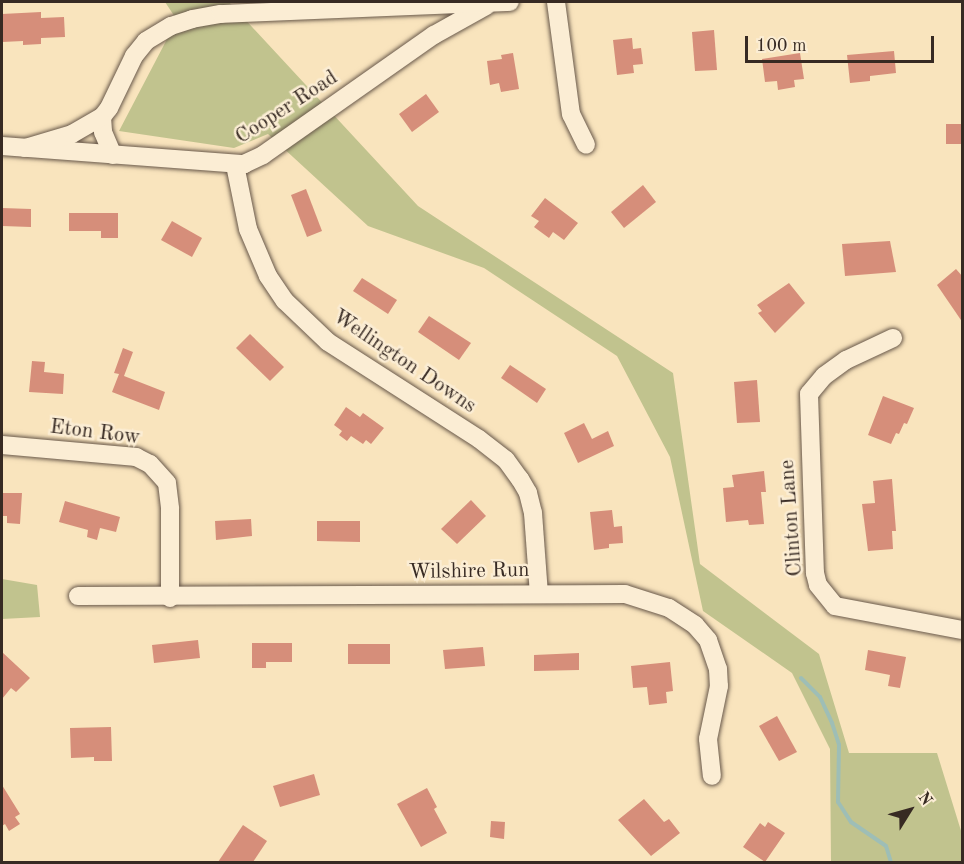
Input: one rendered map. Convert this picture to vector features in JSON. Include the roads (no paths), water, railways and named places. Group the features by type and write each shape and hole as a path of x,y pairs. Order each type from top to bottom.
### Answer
{"street":[{"name":"Cooper Road","path":"25,148 72,135 102,117 109,108 134,56 146,41 171,26 221,14 510,2"},
{"path":"556,2 571,114 586,146"},
{"name":"Cooper Road","path":"2,146 235,165 252,162 434,35 490,3"},
{"path":"422,5 434,35"},
{"path":"102,117 103,132 113,155"},
{"name":"Wellington Downs","path":"235,165 248,229 268,276 285,301 327,342 479,439 506,460 520,479 528,493 533,513 539,594"},
{"name":"Clinton Lane","path":"893,339 846,360 824,376 809,394 815,573 825,597 835,606 963,630"},
{"name":"Eton Row","path":"2,445 136,457 150,464 167,483 170,509 170,598"},
{"name":"Wilshire Run","path":"78,596 170,598 625,594 669,608 695,625 708,640 718,669 719,686 708,739 712,776"}],"waterway":[{"path":"801,678 820,697 839,745 838,802 851,822 886,846 891,862"}]}
